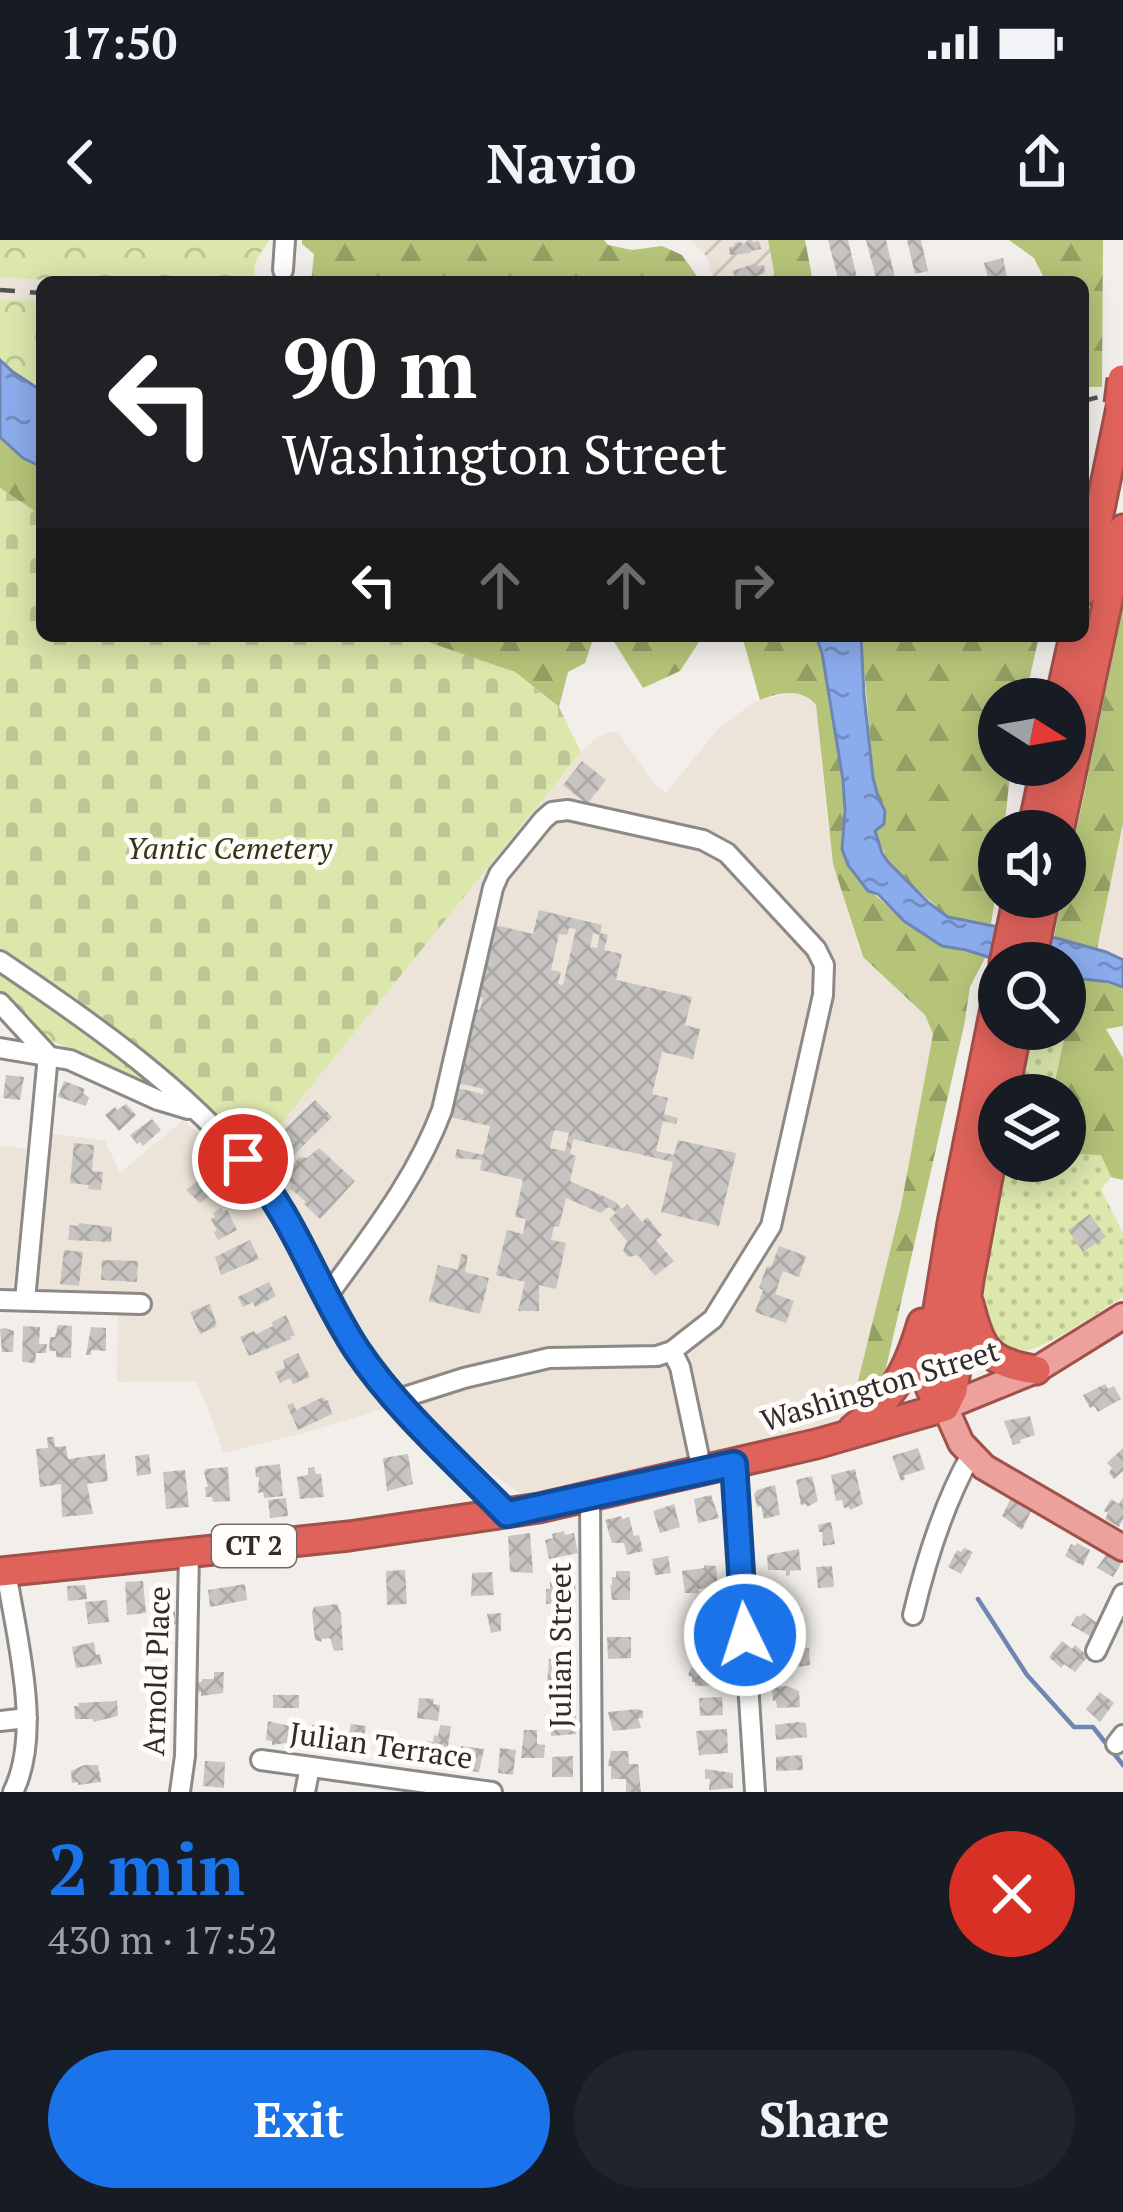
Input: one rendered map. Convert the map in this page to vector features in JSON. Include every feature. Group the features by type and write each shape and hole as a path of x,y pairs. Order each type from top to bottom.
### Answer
{"highway":[{"path":"1089,562 1114,443 1123,370"},
{"path":"1064,810 1123,529"},
{"path":"1064,678 1072,642"},
{"name":"CT 2","path":"844,1436 890,1393 909,1364 937,1249 952,1223 986,1050"},
{"path":"952,1223 929,1375 932,1392 945,1406 953,1390 987,1182"},
{"path":"966,1294 988,1354 1036,1370"},
{"name":"Washington Street","path":"3,1571 349,1536 507,1514 734,1464 945,1406"}],"main road":[{"name":"Washington Street","path":"945,1406 1036,1370 1123,1316"},
{"path":"945,1406 953,1429 971,1455 1016,1488 1123,1548"}],"street":[{"path":"283,270 285,240"},
{"path":"326,1298 407,1183 433,1134 489,901 499,874 552,812 568,810 716,846 816,949 824,965 823,995 771,1226 712,1319 672,1352 639,1358 549,1358 395,1400"},
{"path":"0,961 154,1073 243,1159 289,1223 358,1351 395,1400 507,1514"},
{"path":"2,1010 49,1054"},
{"path":"0,1048 49,1054 80,1064 194,1111"},
{"path":"25,1300 49,1054"},
{"path":"0,1300 141,1304"},
{"path":"672,1352 680,1366 702,1471"},
{"path":"913,1616 932,1545 971,1455"},
{"path":"734,1464 755,1792"},
{"name":"Julian Street","path":"590,1497 592,1792"},
{"name":"Arnold Place","path":"180,1792 186,1744 189,1552"},
{"path":"3,1571 27,1718 26,1754 13,1792"},
{"path":"1096,1651 1123,1594"},
{"path":"0,1721 27,1718"},
{"name":"Julian Terrace","path":"261,1760 492,1792"},
{"path":"305,1792 310,1767"}],"shaded area":[{"path":"691,240 769,240 776,276 712,276 707,257"},
{"path":"0,277 36,279 36,301 0,299"},
{"path":"790,693 808,696 816,705 828,829 859,950 925,1015 933,1034 901,1206 852,1412 800,1435 523,1496 470,1457 392,1379 350,1319 279,1181 255,1156 596,738 618,733 666,793 718,729 754,702"},
{"path":"1123,823 1123,960 1097,949"},
{"path":"183,1120 225,1156 261,1198 335,1337 385,1408 223,1453 196,1381 117,1382 118,1313 131,1313 136,1297 37,1291 49,1133 105,1141 120,1173"},
{"path":"0,1146 29,1149 14,1281 3,1290 0,1290"}],"green space":[{"path":"0,240 269,240 255,264 254,276 0,277"},
{"path":"302,240 604,240 632,250 662,246 682,255 697,276 312,276 314,254"},
{"path":"768,240 805,240 812,276 775,276"},
{"path":"1009,240 1103,240 1102,387 1089,387 1089,276 1043,276 1034,258"},
{"path":"0,299 36,301 36,387 0,360"},
{"path":"0,437 36,463 36,512 0,488"},
{"name":"Yantic Cemetery","path":"0,488 36,512 36,642 428,642 515,672 559,707 581,752 255,1156 133,1046 0,949"},
{"path":"1123,608 1123,823 1097,949 1086,942 1054,937 1058,918 1086,918 1086,810 1081,810"},
{"path":"422,642 592,642 585,663 568,672 559,707 515,672"},
{"path":"614,642 699,642 680,671 643,688"},
{"path":"744,642 818,642 841,767 849,866 877,897 931,940 978,954 978,972 970,987 884,1377 851,1410 901,1206 933,1034 925,1015 863,957 833,864 816,705 797,694 760,700"},
{"path":"862,642 1038,642 1030,678 978,678 978,786 1009,786 1006,810 978,810 978,918 992,918 991,924 947,916 889,864 875,831 884,821 873,770"},
{"path":"0,971 108,1046 161,1091 43,1037 0,994"},
{"path":"1086,980 1123,987 1123,1026 1106,1029 1123,1058 1123,1180 1111,1177 1101,1155 1086,1155 1086,1074 1057,1074 1062,1050 1086,1050"},
{"path":"1029,1050 1062,1050 1057,1074 1023,1074"},
{"path":"1086,1155 1101,1155 1111,1177 1101,1189 1123,1233 1123,1297 1047,1342 1002,1354 982,1314 986,1247 1000,1182 1086,1182"}],"water":[{"path":"0,360 36,387 36,464 0,437"},
{"path":"818,642 861,642 873,778 885,811 884,824 875,831 888,862 948,917 1071,942 978,942 978,954 942,946 904,921 878,894 868,891 848,865 842,849 843,780"},
{"path":"1086,946 1123,960 1123,987 1086,979"}],"building":[{"path":"828,240 848,240 857,276 837,276"},
{"path":"866,240 886,240 895,276 875,276"},
{"path":"907,240 921,240 928,271 915,274"},
{"path":"759,241 761,249 730,255 734,243"},
{"path":"1003,258 1007,276 987,276 984,263"},
{"path":"756,263 764,265 765,273 734,276 733,271"},
{"path":"582,761 606,780 587,804 563,785"},
{"path":"539,910 602,925 600,933 608,935 604,950 622,954 616,980 692,997 685,1025 700,1029 693,1059 662,1052 652,1094 668,1098 664,1114 678,1118 676,1124 663,1121 656,1151 674,1155 678,1140 736,1153 719,1226 661,1212 673,1162 573,1139 570,1154 576,1156 570,1181 622,1209 627,1204 642,1222 647,1217 662,1235 656,1240 674,1261 655,1276 638,1255 628,1257 623,1251 627,1241 609,1219 616,1213 612,1209 601,1213 566,1198 551,1240 566,1243 556,1289 539,1285 539,1311 518,1311 525,1282 496,1275 507,1230 523,1234 526,1219 515,1217 523,1180 480,1170 482,1160 455,1158 457,1149 483,1155 490,1126 450,1117 457,1088 483,1094 484,1089 457,1083 474,1008 480,1010 483,998 478,997 495,925 533,934","holes":["569,928 576,929 563,985 558,984 561,972 551,970 559,934 567,935","593,933 600,935 597,948 590,947","554,1130 569,1133 565,1151 550,1148"]},
{"path":"6,1075 24,1077 20,1100 3,1098"},
{"path":"64,1081 85,1089 86,1106 58,1097"},
{"path":"315,1100 332,1117 293,1156 276,1138"},
{"path":"126,1104 136,1115 119,1131 105,1115"},
{"path":"152,1119 161,1130 143,1146 137,1144 130,1135"},
{"path":"74,1143 94,1145 92,1171 103,1172 101,1190 70,1183"},
{"path":"319,1148 355,1181 320,1219 283,1177 300,1157 307,1158"},
{"path":"207,1174 218,1190 200,1203 186,1190"},
{"path":"221,1208 227,1210 237,1230 218,1240 211,1219"},
{"path":"1090,1214 1106,1237 1083,1252 1068,1230"},
{"path":"70,1225 112,1227 111,1242 68,1240"},
{"path":"250,1240 259,1259 221,1275 215,1257"},
{"path":"779,1246 806,1256 799,1277 783,1271 775,1294 794,1301 786,1323 755,1312 767,1266 771,1267"},
{"path":"64,1250 83,1252 79,1286 60,1284"},
{"path":"461,1254 468,1255 465,1272 489,1278 480,1314 429,1301 438,1265 458,1270"},
{"path":"102,1260 138,1261 137,1282 101,1280"},
{"path":"269,1282 276,1296 255,1307 253,1302 243,1307 238,1297"},
{"path":"210,1304 217,1326 200,1334 190,1312"},
{"path":"286,1315 295,1335 249,1356 240,1337 273,1326 272,1322"},
{"path":"58,1325 72,1326 71,1358 49,1351 50,1337 55,1337"},
{"path":"23,1326 40,1327 39,1344 47,1344 46,1353 36,1353 35,1363 22,1362"},
{"path":"91,1327 106,1328 106,1351 91,1350 86,1355"},
{"path":"0,1329 14,1331 13,1352 2,1352"},
{"path":"298,1353 310,1377 280,1383 275,1372 285,1368 283,1360"},
{"path":"1105,1384 1108,1389 1114,1386 1121,1399 1098,1412 1083,1395"},
{"path":"323,1397 332,1414 298,1430 287,1405 293,1403 296,1410"},
{"path":"1030,1416 1035,1435 1013,1445 1004,1421"},
{"path":"47,1437 54,1437 55,1447 66,1446 68,1459 105,1454 108,1481 87,1484 93,1514 62,1517 61,1484 40,1487 36,1449 48,1448"},
{"path":"918,1448 925,1469 901,1481 892,1456"},
{"path":"1123,1448 1123,1471 1114,1479 1107,1463"},
{"path":"149,1454 151,1474 137,1476 135,1456"},
{"path":"408,1454 413,1484 387,1491 383,1458"},
{"path":"280,1464 283,1496 264,1498 263,1492 258,1493 255,1467"},
{"path":"228,1467 230,1501 213,1502 206,1497 204,1472"},
{"path":"308,1468 321,1474 324,1497 300,1499 297,1477 308,1475"},
{"path":"855,1469 863,1504 850,1510 842,1500 836,1501 831,1475"},
{"path":"185,1470 189,1507 166,1509 163,1472"},
{"path":"812,1476 818,1501 807,1507 801,1505 796,1480"},
{"path":"775,1485 780,1515 764,1519 754,1494"},
{"path":"711,1495 719,1518 698,1523 694,1499"},
{"path":"1123,1497 1119,1527 1105,1519 1108,1513 1104,1511 1111,1499 1119,1504"},
{"path":"286,1498 288,1516 270,1518 268,1500"},
{"path":"1011,1498 1032,1509 1022,1530 1002,1516"},
{"path":"674,1504 680,1527 660,1533 653,1511"},
{"path":"629,1517 643,1551 627,1555 624,1543 612,1543 605,1520"},
{"path":"831,1522 835,1544 823,1546 818,1525"},
{"path":"564,1531 565,1535 574,1533 578,1553 549,1559 545,1540"},
{"path":"530,1533 533,1573 510,1572 508,1536"},
{"path":"1071,1544 1090,1550 1083,1566 1065,1556"},
{"path":"799,1549 801,1570 786,1576 786,1571 768,1570 767,1555"},
{"path":"957,1550 973,1552 961,1574 948,1567"},
{"path":"1108,1552 1123,1560 1113,1577 1097,1568"},
{"path":"668,1556 671,1573 655,1575 652,1559"},
{"path":"716,1566 718,1586 685,1593 682,1571"},
{"path":"832,1566 834,1587 818,1588 816,1567"},
{"path":"405,1570 407,1604 387,1605 386,1571"},
{"path":"616,1571 630,1571 630,1600 612,1600 610,1585"},
{"path":"492,1572 494,1595 471,1596 472,1573"},
{"path":"143,1581 146,1613 127,1615 125,1582"},
{"path":"550,1582 575,1582 576,1595 570,1595 570,1603 546,1604"},
{"path":"245,1584 247,1600 210,1607 208,1590"},
{"path":"85,1585 87,1599 68,1601 67,1586"},
{"path":"107,1600 109,1622 88,1624 85,1602"},
{"path":"174,1602 176,1624 156,1626 154,1605"},
{"path":"719,1602 720,1618 692,1619 695,1603"},
{"path":"337,1604 343,1650 334,1651 330,1638 315,1640 312,1612 314,1607"},
{"path":"773,1607 802,1609 803,1625 777,1629"},
{"path":"501,1613 501,1631 491,1633 487,1614"},
{"path":"1083,1613 1100,1625 1093,1638 1071,1625"},
{"path":"553,1616 571,1616 571,1641 549,1642"},
{"path":"722,1633 719,1650 694,1651 696,1634"},
{"path":"607,1637 631,1637 631,1658 608,1659"},
{"path":"1062,1641 1088,1656 1075,1672 1049,1657"},
{"path":"94,1642 102,1664 76,1668 72,1647"},
{"path":"809,1648 810,1665 781,1669 777,1650"},
{"path":"549,1659 570,1659 571,1686 547,1685"},
{"path":"721,1666 722,1685 695,1686 688,1675 691,1668"},
{"path":"214,1672 224,1672 223,1693 201,1696 196,1682 214,1679"},
{"path":"772,1687 799,1691 800,1707 777,1708"},
{"path":"1100,1692 1114,1703 1100,1722 1086,1709"},
{"path":"273,1695 299,1695 299,1708 273,1708"},
{"path":"722,1697 723,1715 700,1716 699,1698"},
{"path":"419,1698 434,1699 433,1704 440,1705 438,1721 417,1718"},
{"path":"117,1701 118,1716 93,1722 75,1719 78,1703"},
{"path":"643,1711 643,1718 638,1718 641,1728 613,1731 608,1712"},
{"path":"572,1714 576,1734 551,1736 551,1715"},
{"path":"268,1721 289,1726 287,1743 272,1745 266,1740"},
{"path":"806,1723 807,1737 776,1740 775,1725"},
{"path":"351,1724 366,1726 362,1756 347,1755 348,1750 338,1748 340,1736 348,1737"},
{"path":"312,1725 329,1727 325,1752 310,1750"},
{"path":"440,1725 451,1726 445,1766 425,1764 427,1741 438,1736"},
{"path":"727,1729 728,1753 699,1755 696,1731"},
{"path":"524,1730 537,1730 537,1744 545,1745 544,1758 521,1758"},
{"path":"385,1737 407,1741 405,1762 382,1759"},
{"path":"461,1746 484,1749 479,1772 460,1770"},
{"path":"500,1748 516,1750 513,1775 498,1773"},
{"path":"611,1751 628,1751 629,1764 638,1764 641,1792 626,1792 626,1779 611,1779"},
{"path":"802,1755 803,1770 776,1771 776,1757"},
{"path":"573,1756 573,1777 552,1777 552,1757"},
{"path":"205,1761 225,1762 224,1788 203,1786"},
{"path":"98,1765 101,1782 72,1783 71,1771"},
{"path":"705,1769 733,1773 733,1788 709,1790"}],"waterway":[{"path":"978,1599 1027,1675 1074,1727 1093,1727 1123,1765"}],"railway":[{"path":"0,290 36,293"},
{"path":"1089,400 1123,391"}],"route":[{"path":"243,1159 283,1212 334,1313 380,1382 507,1514 734,1464 745,1635"}]}
